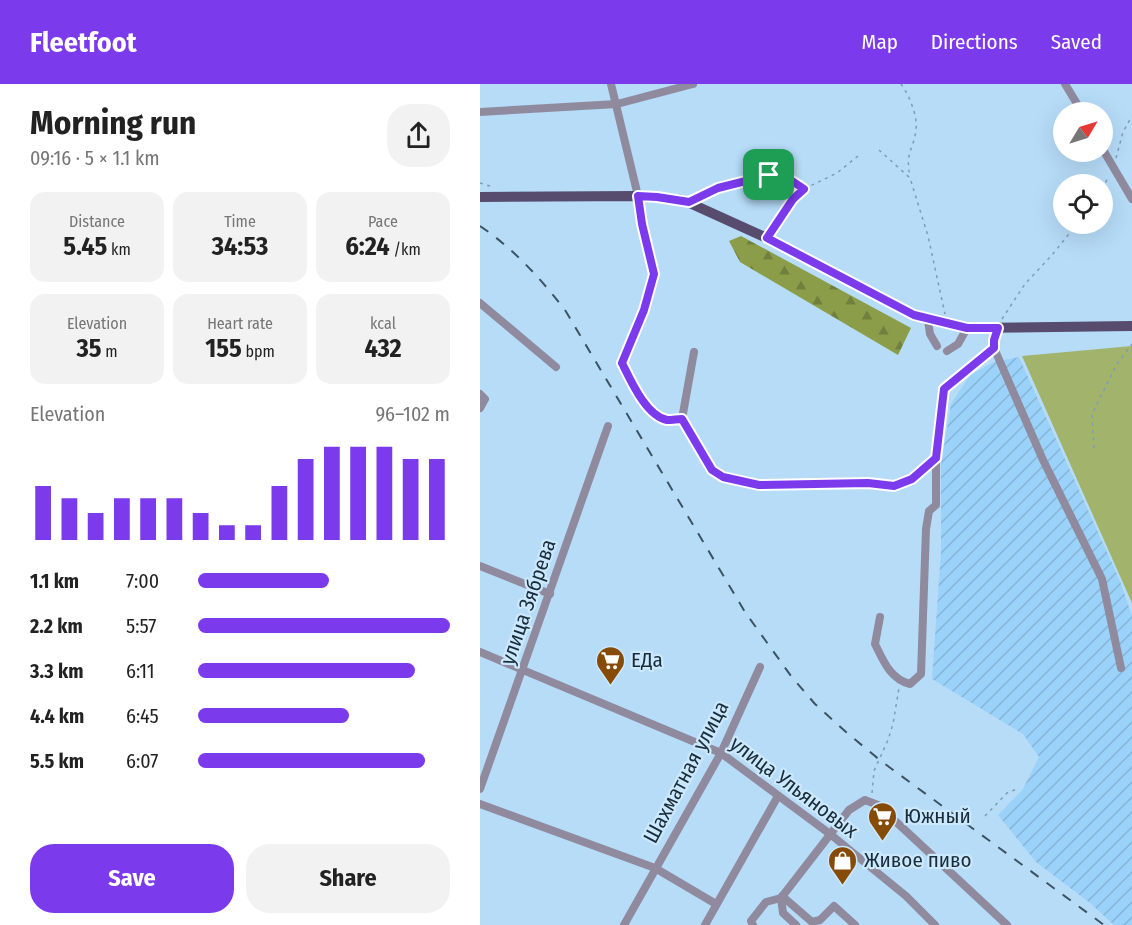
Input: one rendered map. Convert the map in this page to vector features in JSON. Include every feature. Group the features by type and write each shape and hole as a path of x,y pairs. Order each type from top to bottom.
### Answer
{"main road":[{"path":"485,197 638,196 689,202 767,238 927,320 967,328 1132,326"}],"street":[{"path":"611,84 654,274 644,310 622,363 637,392 654,414 668,420 682,419"},
{"path":"480,112 617,104 693,84"},
{"path":"1065,84 1076,102"},
{"path":"1111,162 1132,200"},
{"path":"480,303 556,367"},
{"path":"927,320 930,334 937,346"},
{"path":"947,351 958,344 967,328"},
{"path":"998,328 994,348 1043,460 1102,579 1121,668"},
{"path":"880,617 874,644 892,674 900,681 910,684 921,674 926,529 929,511 936,505 936,458 944,389 994,348"},
{"path":"694,352 682,419 712,470 723,477 759,485 868,483 894,486 912,479 936,458"},
{"path":"480,394 484,399 480,408"},
{"name":"улица Зябрева","path":"480,789 608,426"},
{"path":"480,566 550,594"},
{"name":"улица Ульяновых","path":"480,652 721,753 830,834 906,896 935,925"},
{"name":"Шахматная улица","path":"624,925 721,753 760,667"},
{"path":"705,925 778,796"},
{"path":"753,925 751,921 766,902 781,897 849,810 865,800 878,805 1006,925"},
{"path":"480,804 655,868 716,904"},
{"path":"781,897 783,913 796,925"},
{"path":"781,897 812,922 820,920 834,906 855,925"}],"path":[{"path":"901,84 907,92 916,128 907,162 910,178 928,236 947,324"},
{"path":"1109,174 1123,132 1132,116"},
{"path":"879,150 910,178"},
{"path":"767,238 793,199 804,189 837,173 858,156"},
{"path":"689,202 718,188 769,175 786,177 804,189"},
{"path":"998,328 1024,284 1069,234"},
{"path":"1094,448 1092,414 1117,364 1132,344"},
{"path":"871,803 874,771 893,724 900,681"},
{"path":"985,816 1007,793 1017,789"}],"shaded area":[{"path":"1019,357 1120,581 1132,616 1132,925 1114,925 1090,903 1036,862 998,815 1023,789 1039,757 1023,734 932,679 941,552 941,465 951,404 970,375 994,362"}],"green space":[{"path":"741,236 911,328 898,355 740,262 729,241"},
{"path":"1132,346 1132,603 1022,356"}],"railway":[{"path":"480,226 526,265 565,310 745,612 791,676 815,704 881,761 1104,925"}],"place":[{"name":"ЕДа","path":"610,686"},
{"name":"Южный","path":"883,842"},
{"name":"Живое пиво","path":"843,886"}],"route":[{"path":"769,175 786,177 804,189 793,199 767,238 914,315 967,328 998,328 994,348 944,389 936,458 912,479 894,486 868,483 759,485 723,477 712,470 682,419 668,420 654,414 637,392 622,363 644,310 654,274 638,196 689,202 718,188 769,175"}]}
